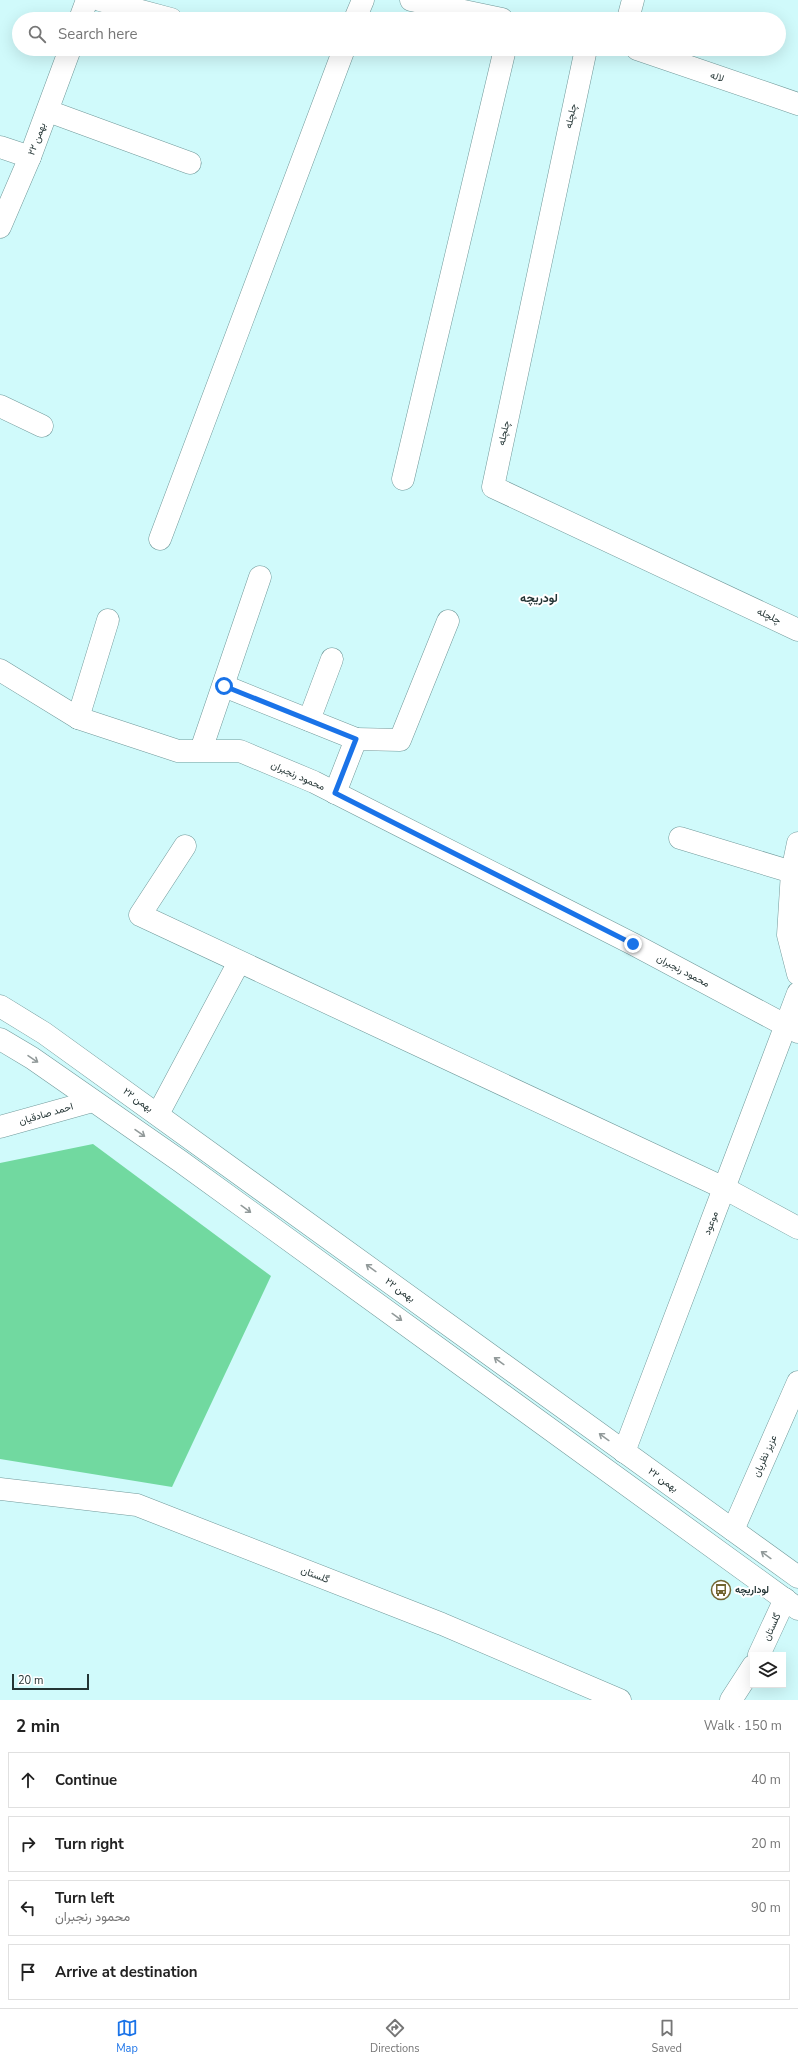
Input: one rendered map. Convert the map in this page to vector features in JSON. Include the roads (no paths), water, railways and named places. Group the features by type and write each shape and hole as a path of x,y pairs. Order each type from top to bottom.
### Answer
{"street":[{"path":"83,12 87,0"},
{"path":"100,0 145,12"},
{"path":"358,12 362,0"},
{"path":"411,0 468,12"},
{"path":"630,12 633,0"},
{"name":"۲۲ بهمن","path":"0,226 30,157 68,56"},
{"path":"160,539 341,56"},
{"path":"403,479 503,56"},
{"name":"چلچله","path":"585,56 493,487 798,630"},
{"name":"لاله","path":"657,56 798,104"},
{"path":"48,111 190,163"},
{"path":"0,147 30,157"},
{"path":"0,406 42,426"},
{"path":"201,750 260,577"},
{"path":"78,718 108,620"},
{"path":"224,686 356,739 400,740 448,621"},
{"path":"309,720 332,659"},
{"name":"محمود رنجبران","path":"0,670 78,718 178,751 240,750 335,793 633,944 792,1029"},
{"path":"335,793 356,739"},
{"path":"680,838 792,872"},
{"path":"798,843 792,872 788,935 798,974"},
{"path":"185,846 140,915 724,1188 798,1228"},
{"path":"158,1114 239,962"},
{"name":"موعود","path":"624,1452 724,1188 792,1029 798,993"},
{"name":"۲۲ بهمن","path":"0,1006 44,1033 158,1114 798,1577"},
{"path":"0,1039 180,1161 791,1604"},
{"name":"احمد صادقیان","path":"0,1127 93,1101"},
{"name":"عزیز نظریان","path":"733,1530 798,1382"},
{"name":"گلستان","path":"0,1489 137,1505 442,1624 620,1700"},
{"name":"گلستان","path":"761,1652 791,1604"},
{"path":"731,1700 750,1671"}],"place":[{"name":"لوداریچه","path":"721,1590"}],"district":[{"name":"لودریچه","path":"539,598"}]}
